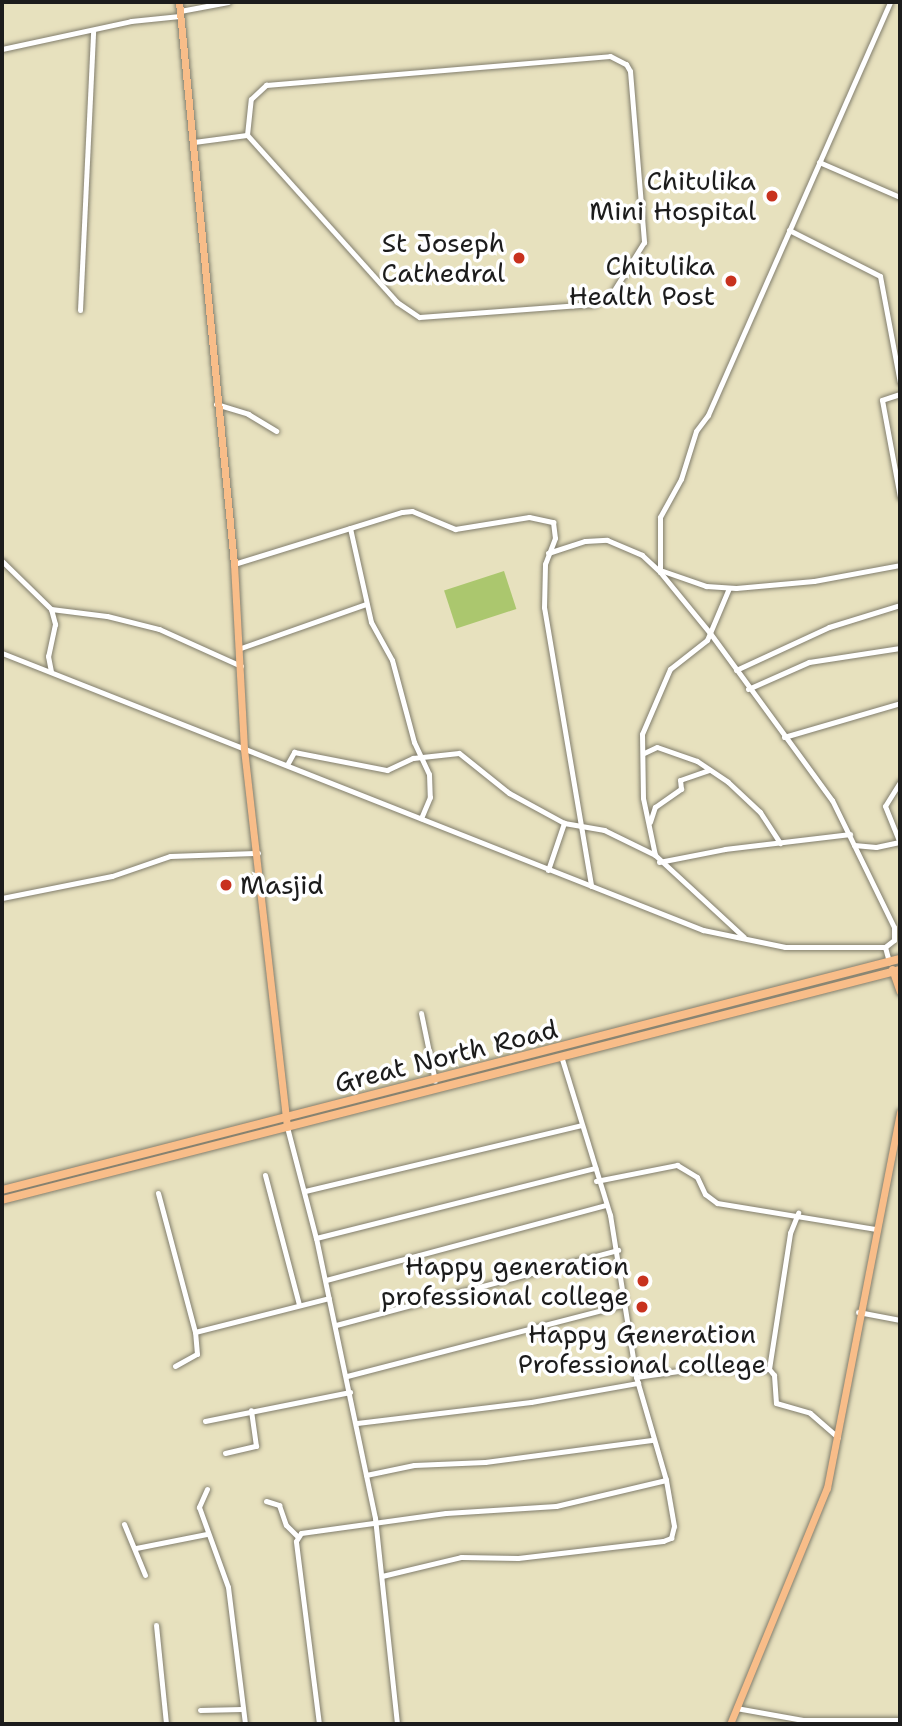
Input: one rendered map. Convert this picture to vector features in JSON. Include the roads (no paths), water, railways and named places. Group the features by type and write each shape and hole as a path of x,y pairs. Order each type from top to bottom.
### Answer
{"highway":[{"name":"Great North Road","path":"2,1200 435,1081 900,959"},
{"name":"Great North Road","path":"2,1190 286,1123 896,971"}],"main road":[{"path":"178,2 234,564 244,748 258,853 286,1123"},
{"path":"889,962 896,971 900,992"},
{"path":"730,1724 816,1521 838,1437 858,1312 900,1112"}],"street":[{"path":"2,49 228,2"},
{"path":"662,571 660,517 681,479 696,431 708,415 890,2"},
{"path":"80,310 93,31"},
{"path":"620,59 630,71 644,242 611,295 593,304 419,317 397,302 247,135 251,99 265,85 620,59"},
{"path":"194,142 247,135"},
{"path":"819,162 900,197"},
{"path":"789,230 880,276 900,383"},
{"path":"900,394 882,400 900,497"},
{"path":"216,404 248,414 276,431"},
{"path":"890,444 900,442"},
{"path":"234,564 402,512 412,511 455,529 542,516 556,529 548,553 544,607 548,651 583,827 591,886"},
{"path":"350,528 366,604 391,660 419,758 431,784 427,811 421,818"},
{"path":"2,653 288,763 548,870 704,929 785,947 885,947 894,940 894,928 832,800 662,571 642,555 607,540 585,541 548,553"},
{"path":"2,561 51,609 55,624 48,656 51,672"},
{"path":"662,571 694,583 729,588 814,581 900,565"},
{"path":"729,588 704,644 670,669 642,734 643,798 655,855 659,862 744,937"},
{"path":"238,649 366,604"},
{"path":"736,670 828,627 900,606"},
{"path":"51,609 107,615 159,629 241,666"},
{"path":"748,689 809,662 900,648"},
{"path":"784,737 900,703"},
{"path":"644,753 657,747 709,770 747,798 780,843"},
{"path":"288,763 294,752 387,770 419,758 458,753 509,793 564,824 608,831 655,855"},
{"path":"649,828 650,813 681,789 680,780 709,770"},
{"path":"854,845 876,847 900,842 885,806 900,782"},
{"path":"548,870 564,824"},
{"path":"659,862 850,834"},
{"path":"2,898 112,876 170,856 258,853"},
{"path":"885,947 889,962"},
{"path":"421,1013 435,1081"},
{"path":"382,1576 461,1557 518,1558 671,1538 674,1526 666,1480 652,1440 637,1380 618,1250 561,1055"},
{"path":"286,1123 305,1191 357,1423 375,1521 397,1724"},
{"path":"305,1191 581,1125"},
{"path":"891,1156 900,1157"},
{"path":"596,1181 677,1165 697,1177 705,1194 717,1203 798,1213 875,1228"},
{"path":"316,1238 595,1168"},
{"path":"265,1175 299,1305"},
{"path":"158,1193 195,1332 197,1354 175,1366"},
{"path":"326,1280 606,1205"},
{"path":"769,1370 790,1233 798,1213"},
{"path":"336,1325 618,1250"},
{"path":"195,1332 329,1298"},
{"path":"347,1376 625,1304"},
{"path":"858,1312 900,1320"},
{"path":"357,1423 531,1402 686,1370 769,1370 774,1375 776,1403 807,1411 838,1437"},
{"path":"205,1421 350,1392"},
{"path":"225,1453 256,1446 251,1410"},
{"path":"366,1475 414,1465 485,1462 652,1440"},
{"path":"298,1536 310,1530 375,1521 556,1506 666,1480"},
{"path":"207,1489 199,1507 228,1587 245,1724"},
{"path":"265,1501 279,1505 286,1525 298,1536 319,1724"},
{"path":"124,1524 145,1575"},
{"path":"136,1548 207,1534"},
{"path":"156,1625 166,1724"},
{"path":"736,1708 803,1720 900,1720"},
{"path":"200,1710 242,1709"}],"place":[{"name":"Chitulika Mini Hospital","path":"772,196"},
{"name":"St Joseph Cathedral","path":"519,258"},
{"name":"Chitulika Health Post","path":"731,281"},
{"name":"Masjid","path":"226,885"},
{"name":"Happy generation professional college","path":"643,1281"},
{"name":"Happy Generation Professional college","path":"642,1307"}]}
